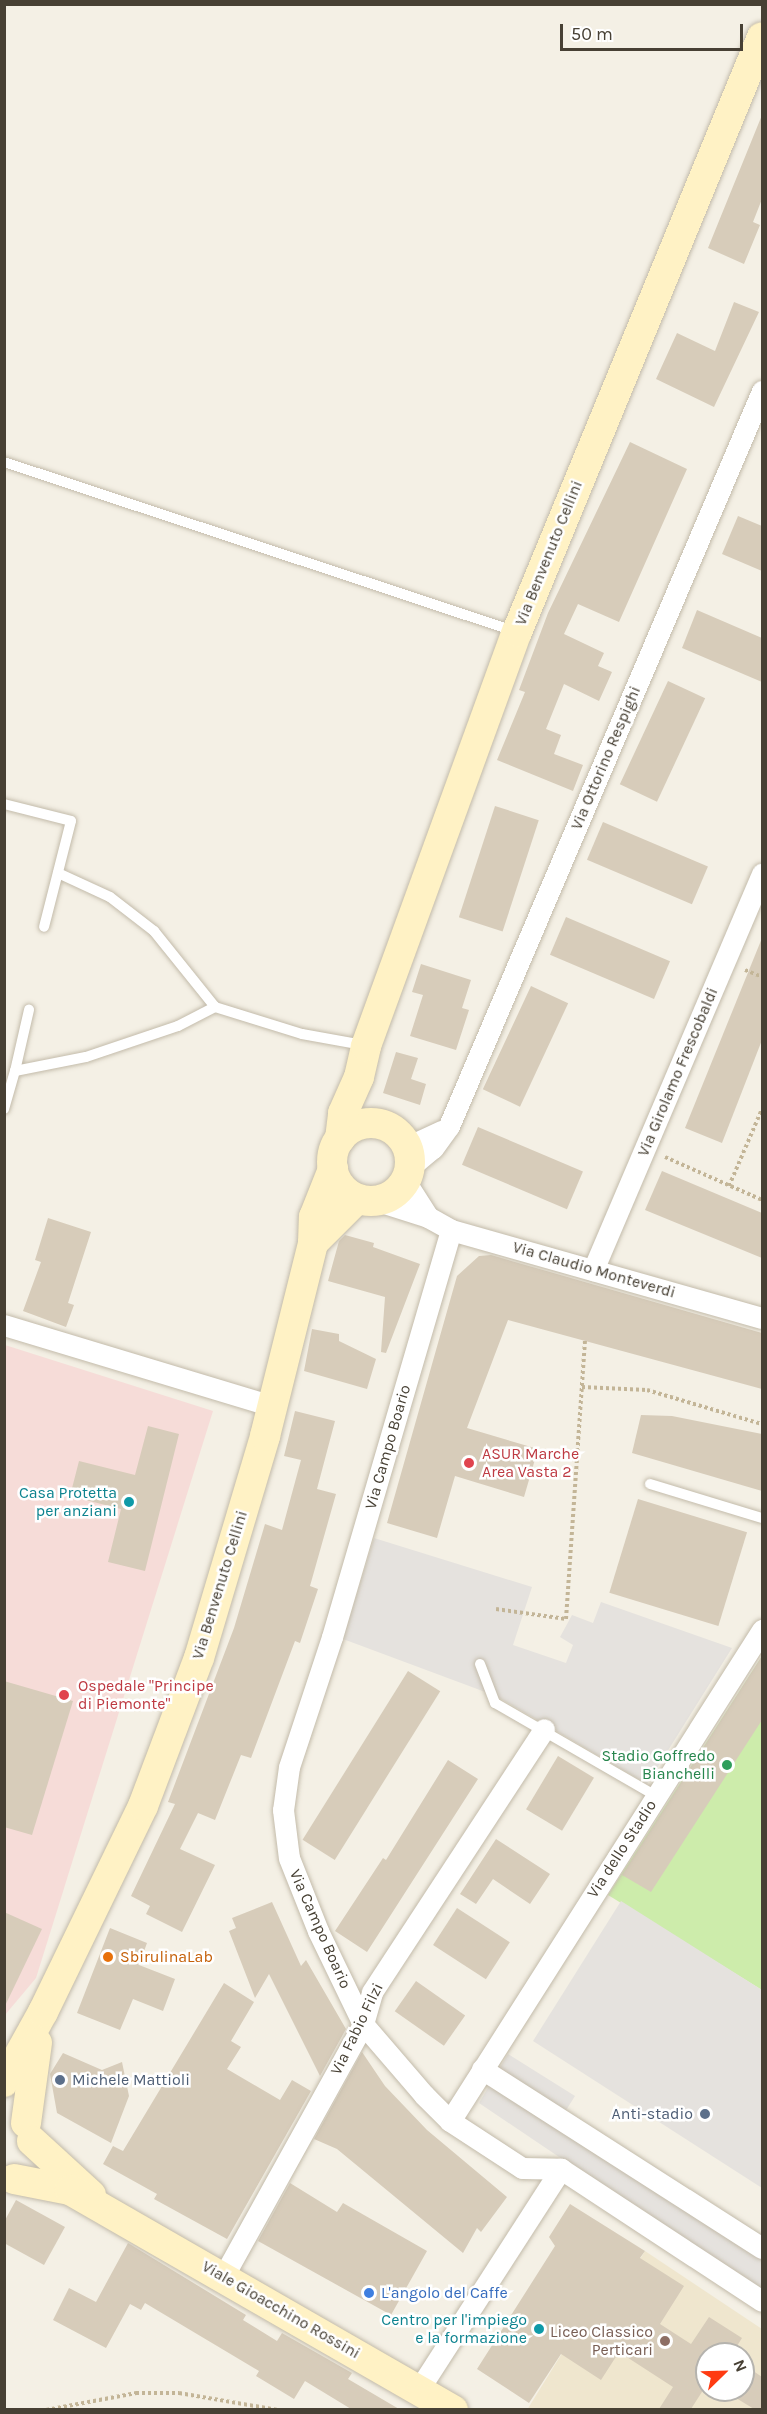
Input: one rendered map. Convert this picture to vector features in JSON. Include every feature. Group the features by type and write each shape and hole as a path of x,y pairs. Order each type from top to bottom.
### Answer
{"street":[{"name":"Via Benvenuto Cellini","path":"340,1139 346,1106 359,1077 366,1046 517,632 762,37"},
{"name":"Via Ottorino Respighi","path":"407,1165 433,1148 449,1126 762,391"},
{"name":"Via Girolamo Frescobaldi","path":"593,1270 762,873"},
{"name":"Via Benvenuto Cellini","path":"359,1077 369,1123"},
{"path":"313,1243 367,1200 389,1197 407,1165 392,1129 369,1123 348,1131 340,1139 334,1148 333,1169 337,1182 367,1200"},
{"name":"Via Claudio Monteverdi","path":"407,1165 428,1217"},
{"name":"Via Benvenuto Cellini","path":"4,2082 43,2012 143,1806 198,1658 272,1406 313,1243 314,1217 333,1169"},
{"name":"Via Claudio Monteverdi","path":"367,1200 428,1217 452,1230 762,1318"},
{"name":"Via Campo Boario","path":"452,1230 332,1637 289,1767 283,1810 289,1858 318,1931 363,2024 450,2121 522,2168 561,2169"},
{"path":"4,1325 272,1406"},
{"name":"Via dello Stadio","path":"450,2121 762,1630"},
{"name":"Via Fabio Filzi","path":"223,2277 363,2024 372,1992 544,1729"},
{"name":"Via Benvenuto Cellini","path":"9,2181 29,2162 21,2124 43,2012"},
{"path":"482,2069 762,2248"},
{"name":"Viale Gioacchino Rossini","path":"21,2124 108,2212"},
{"path":"419,2389 561,2169 762,2301"},
{"name":"Viale Gioacchino Rossini","path":"9,2181 70,2190 453,2409"}],"lane":[{"path":"4,462 517,632"},
{"path":"4,804 71,821 44,927"},
{"path":"58,873 110,897 154,931 215,1007 302,1034 366,1046"},
{"path":"15,1071 86,1057 178,1026 215,1007"},
{"path":"4,1109 29,1010"},
{"path":"651,1484 762,1518"},
{"path":"480,1664 495,1703 544,1729 656,1796"}],"path":[{"path":"729,1186 762,1109"},
{"path":"645,1148 762,1200"},
{"path":"496,1609 566,1620 585,1341"},
{"path":"582,1387 647,1390 762,1424"},
{"path":"46,2409 136,2393 179,2393 278,2409"}],"shaded area":[{"name":"Ospedale \"Principe di Piemonte\"","path":"5,1345 213,1411 36,1978 5,2015"},
{"path":"374,1538 532,1587 513,1645 566,1663 573,1645 560,1637 572,1615 593,1623 601,1602 732,1648 647,1784 496,1696 343,1639"},
{"name":"Anti-stadio","path":"621,1901 762,1990 762,2188 533,2041"},
{"path":"508,2054 575,2096 558,2123 762,2256 762,2294 479,2103"},
{"name":"Liceo Classico Perticari","path":"645,2251 762,2329 762,2409 527,2410 603,2287 622,2289"}],"green space":[{"name":"Stadio Goffredo Bianchelli","path":"762,1656 762,1990 608,1895"}],"building":[{"path":"762,115 762,199 753,222 760,225 744,264 708,248"},
{"path":"734,302 759,312 714,407 656,379 677,333 715,351"},
{"path":"630,442 687,469 619,622 578,604 564,634 604,653 598,666 612,672 599,701 564,684 546,729 561,735 554,754 583,765 573,791 497,760 525,692 519,690 548,613"},
{"path":"738,516 762,526 762,571 722,554"},
{"path":"697,610 762,638 762,682 682,648"},
{"path":"668,681 705,698 657,802 620,784"},
{"path":"495,806 539,820 503,931 459,917"},
{"path":"603,822 708,867 692,904 587,860"},
{"path":"566,917 670,961 654,999 550,955"},
{"path":"762,938 762,1040 722,1143 685,1128"},
{"path":"421,964 471,980 462,1008 469,1010 456,1050 410,1036 423,995 412,992"},
{"path":"531,986 568,1003 520,1107 483,1089"},
{"path":"396,1052 418,1058 411,1079 426,1084 420,1105 383,1093"},
{"path":"478,1127 583,1172 567,1209 462,1165"},
{"path":"662,1171 762,1213 762,1258 645,1210"},
{"path":"48,1218 91,1232 68,1303 74,1305 66,1327 23,1311 41,1262 35,1260"},
{"path":"345,1235 374,1243 373,1247 420,1264 386,1353 381,1352 385,1297 328,1281 339,1241"},
{"path":"491,1255 762,1333 762,1389 508,1320 467,1428 538,1449 524,1497 455,1476 437,1538 387,1523 457,1276 479,1256"},
{"path":"312,1329 339,1334 339,1341 376,1359 367,1389 304,1371"},
{"path":"295,1411 335,1421 317,1489 336,1494 310,1586 318,1589 300,1643 295,1641 251,1758 241,1755 215,1820 198,1813 180,1849 215,1865 182,1932 146,1914 150,1906 131,1896 175,1804 168,1802 234,1628 265,1524 282,1530 301,1460 284,1456"},
{"path":"641,1415 672,1416 762,1434 762,1491 632,1453"},
{"name":"Casa Protetta per anziani","path":"148,1426 179,1434 145,1571 108,1562 121,1509 70,1496 79,1461 135,1475"},
{"path":"638,1499 747,1532 718,1626 609,1593"},
{"path":"762,1656 762,1720 651,1892 622,1875"},
{"path":"408,1671 440,1691 335,1860 303,1840"},
{"path":"4,1681 73,1701 32,1835 4,1827"},
{"path":"558,1756 594,1778 562,1831 526,1809"},
{"path":"448,1760 478,1779 367,1952 335,1931 383,1858 386,1860"},
{"path":"496,1839 550,1874 530,1904 493,1879 476,1904 460,1894"},
{"path":"272,1902 301,1966 306,1960 346,2029 320,2076 269,1974 255,1998 229,1931 236,1928 232,1918"},
{"path":"457,1908 510,1942 486,1979 433,1945"},
{"path":"4,1912 42,1929 4,2008"},
{"path":"110,1928 147,1943 139,1965 175,1979 163,2011 133,1999 120,2030 77,2013"},
{"path":"416,1981 465,2015 444,2046 395,2011"},
{"path":"224,1983 254,2002 231,2041 241,2047 227,2069 280,2100 292,2080 311,2091 227,2239 154,2199 157,2194 103,2164 113,2146 123,2151"},
{"path":"362,2052 385,2086 427,2130 507,2197 481,2232 477,2228 463,2253 337,2149 314,2139"},
{"path":"63,2053 102,2070 122,2062 129,2096 111,2143 57,2113 50,2074"},
{"path":"290,2183 337,2212 343,2203 427,2251 391,2315 258,2241"},
{"path":"16,2200 65,2227 44,2265 4,2243 4,2222"},
{"path":"570,2204 645,2251 640,2258 684,2286 660,2324 691,2344 709,2317 742,2338 740,2342 695,2342 695,2402 691,2409 659,2409 673,2387 619,2352 601,2380 561,2354 529,2403 477,2369 555,2246 549,2237"},
{"path":"128,2243 246,2315 243,2320 277,2341 282,2333 352,2373 348,2379 399,2409 351,2409 305,2381 294,2399 256,2376 259,2371 145,2303 141,2310 130,2304 106,2348 53,2320 69,2288 96,2302"},
{"path":"755,2372 762,2377 762,2409 754,2409 743,2402 755,2402"}],"place":[{"name":"ASUR Marche Area Vasta 2","path":"469,1463"},
{"name":"Casa Protetta per anziani","path":"129,1502"},
{"name":"Ospedale \"Principe di Piemonte\"","path":"64,1695"},
{"name":"Stadio Goffredo Bianchelli","path":"727,1765"},
{"name":"SbirulinaLab","path":"108,1957"},
{"name":"Michele Mattioli","path":"60,2080"},
{"name":"Anti-stadio","path":"705,2114"},
{"name":"L'angolo del Caffe","path":"369,2293"},
{"name":"Centro per l'impiego e la formazione","path":"539,2329"},
{"name":"Liceo Classico Perticari","path":"665,2341"}]}
